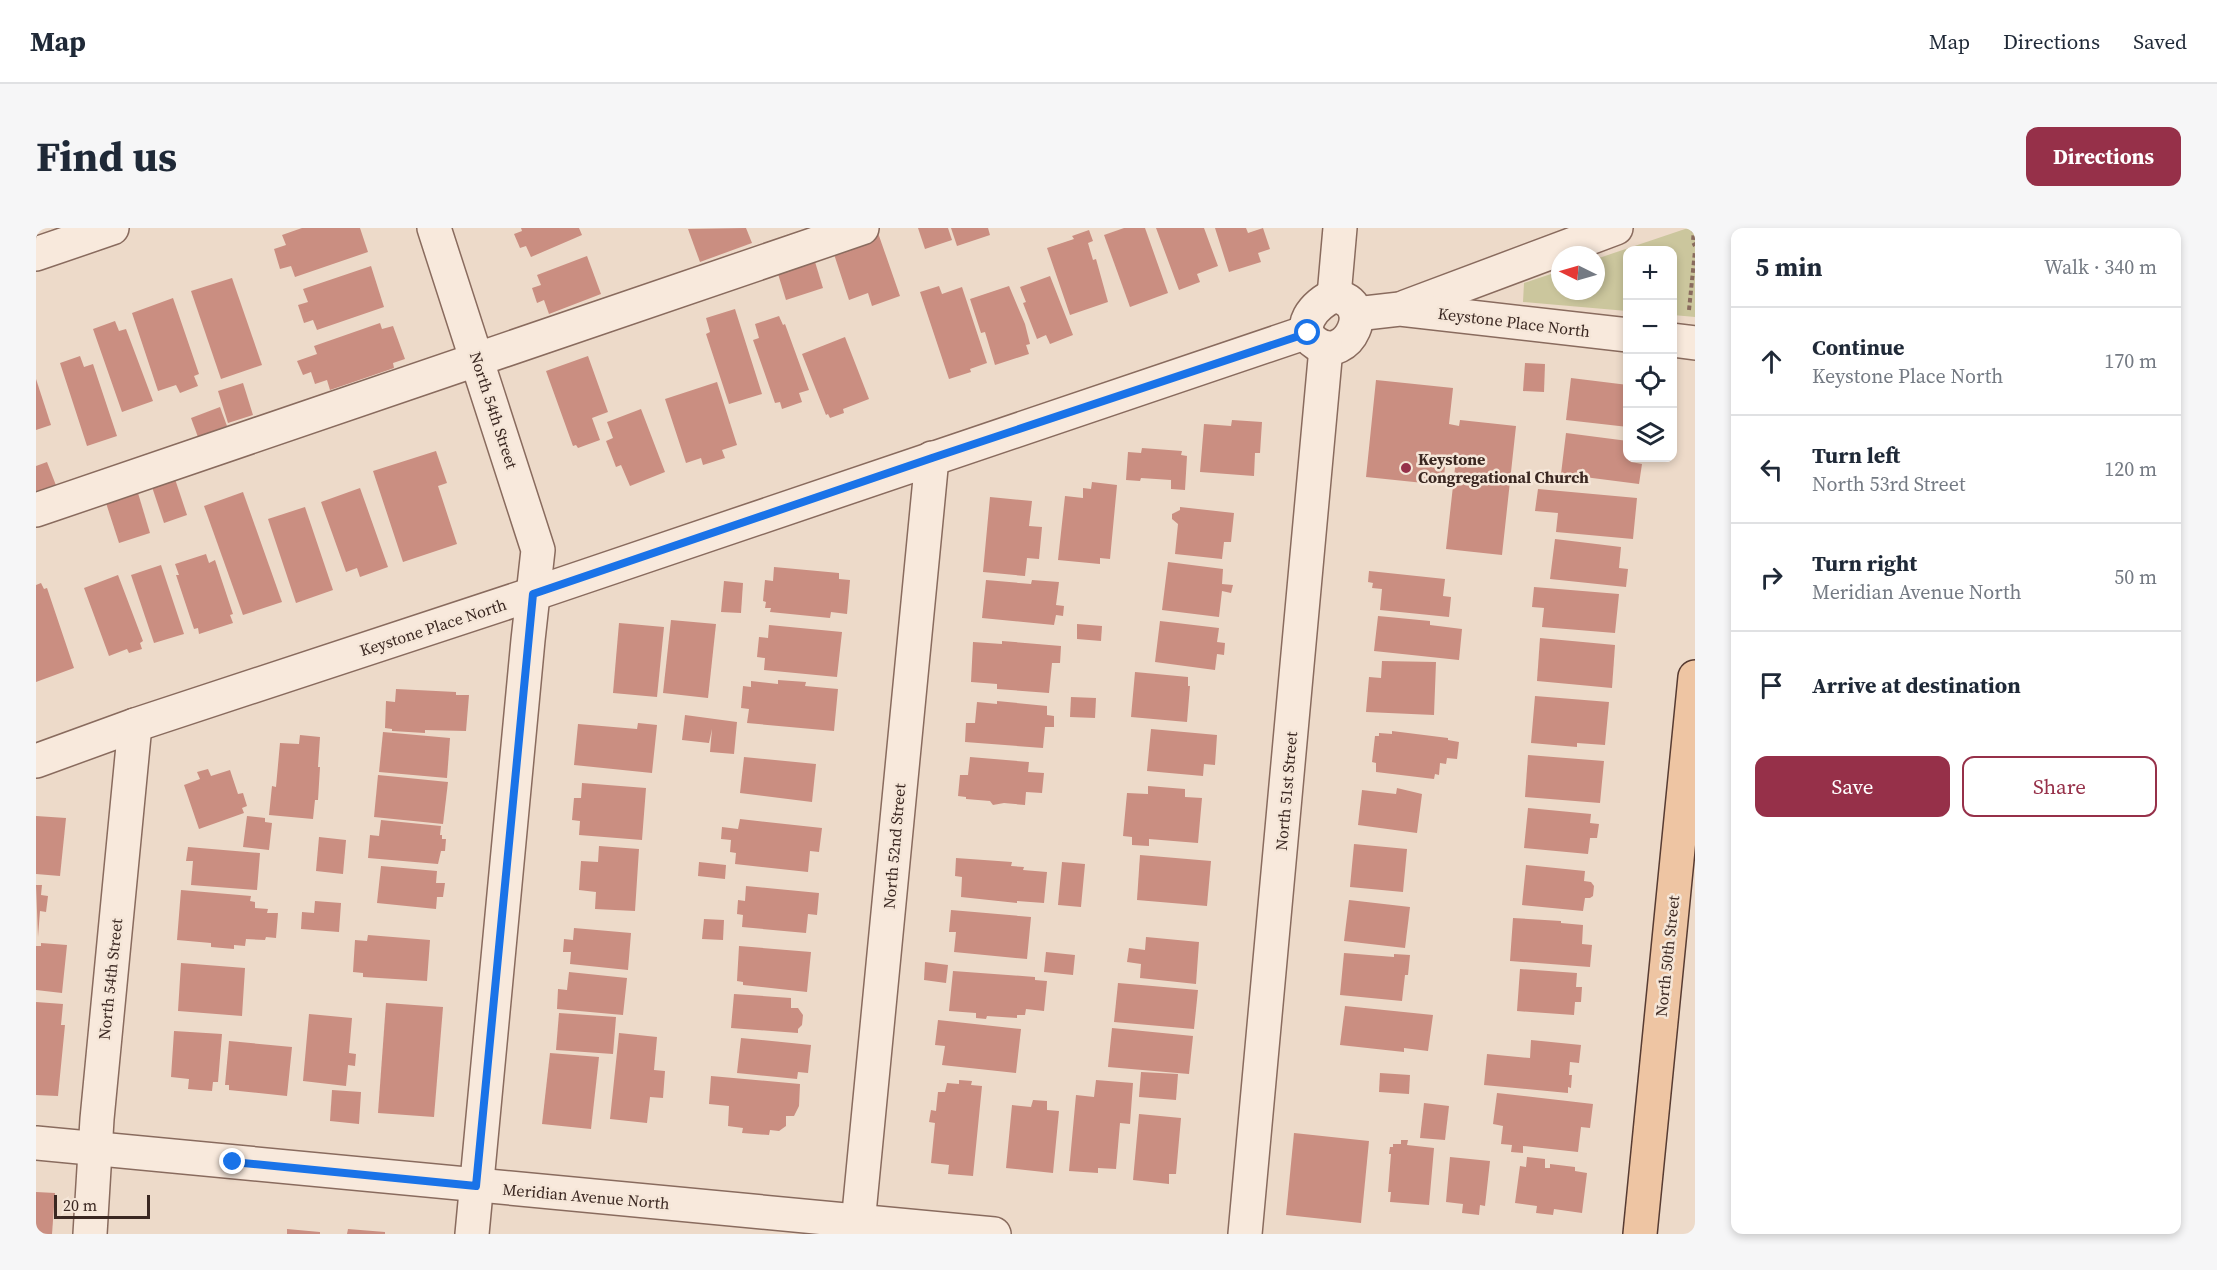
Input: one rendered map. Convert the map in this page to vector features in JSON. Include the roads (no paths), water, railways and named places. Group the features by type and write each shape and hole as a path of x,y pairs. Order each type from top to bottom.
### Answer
{"main road":[{"name":"North 50th Street","path":"1640,1234 1695,677"}],"street":[{"path":"36,254 112,228"},
{"name":"North 54th Street","path":"434,228 538,550 472,1234"},
{"path":"36,510 862,228"},
{"name":"Keystone Place North","path":"1400,309 1616,228"},
{"path":"1338,232 1345,305"},
{"name":"North 51st Street","path":"1245,1234 1317,340 1308,318 1320,302 1345,305"},
{"name":"Keystone Place North","path":"1345,305 1400,309 1623,334"},
{"name":"Keystone Place North","path":"36,761 135,725 533,594 932,458 1317,340"},
{"name":"North 52nd Street","path":"858,1228 932,458"},
{"name":"North 54th Street","path":"90,1234 98,1107 135,725"},
{"name":"Meridian Avenue North","path":"36,1143 476,1186 858,1228 994,1234"}],"place":[{"name":"Keystone Congregational Church","path":"1406,468"}]}
